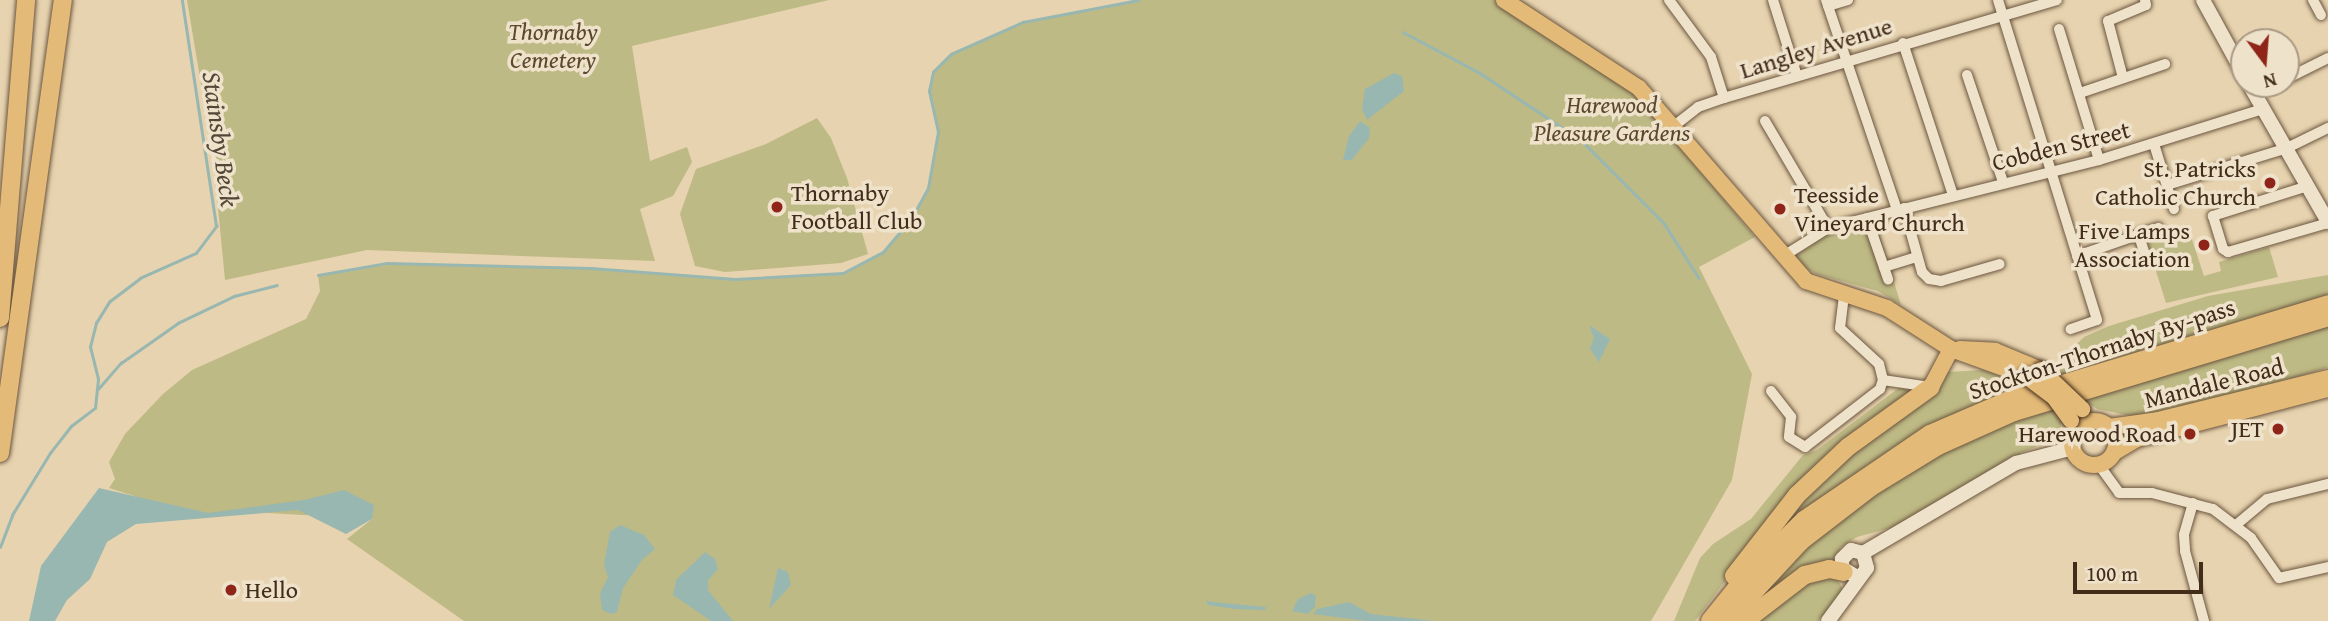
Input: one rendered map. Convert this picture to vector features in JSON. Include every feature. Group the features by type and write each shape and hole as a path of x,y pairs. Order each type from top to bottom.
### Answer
{"highway":[{"path":"0,318 26,0"},
{"path":"0,453 28,269 63,0"},
{"path":"0,409 28,269"},
{"name":"Stockton-Thornaby By-pass","path":"1710,621 1743,580 1804,520 1930,434 2009,400 2328,304"},
{"name":"Stockton-Thornaby By-pass","path":"1727,621 1801,541 1871,487 1938,446 2014,412 2328,317"},
{"path":"1701,621 1797,495 1848,447 1931,387"},
{"path":"1745,621 1805,575 1829,569 1850,574"}],"main road":[{"path":"1504,0 1639,88 1806,281 1887,308 1951,349 2033,373 2075,428 2085,464 2099,465"},
{"path":"2206,1 2230,48"},
{"path":"2257,98 2328,223"},
{"path":"1931,387 1951,349"},
{"name":"Mandale Road","path":"2102,424 2139,425 2328,378"},
{"name":"Mandale Road","path":"2099,465 2137,439 2328,389"},
{"path":"2075,428 2102,424"},
{"path":"1863,553 2082,425 2102,424 2116,439 2115,452"},
{"path":"1828,621 1847,600 1850,574 1844,555 1855,550 1863,553"},
{"path":"1850,574 1867,568 1863,553"}],"street":[{"path":"1669,0 1711,57 1724,98"},
{"path":"1773,0 1797,76"},
{"path":"1847,0 1827,3 1881,165 1917,257 1929,279 1941,281 2000,264"},
{"path":"1998,0 2053,170 2097,320 2071,329"},
{"name":"Langley Avenue","path":"1674,126 1698,107 1724,98 1903,43 2057,0"},
{"path":"2123,78 2108,21 2146,5 2144,0"},
{"path":"2313,0 2321,15"},
{"path":"2059,29 2099,160"},
{"path":"1903,43 1953,195"},
{"path":"2300,72 2328,58"},
{"path":"2080,93 2165,64"},
{"path":"1967,75 2003,182"},
{"name":"Cobden Street","path":"1783,257 1828,228 2099,160 2263,109"},
{"path":"1765,121 1828,228"},
{"path":"2167,185 2287,148 2328,128"},
{"path":"2154,144 2174,209"},
{"path":"2308,186 2213,216 2228,252 2328,223"},
{"path":"1867,218 1888,279"},
{"path":"2077,256 2158,228"},
{"path":"2139,236 2146,258"},
{"path":"1884,267 1917,257"},
{"path":"1973,271 1977,283"},
{"path":"1770,391 1791,418 1787,430 1792,442 1805,447 1874,394 1883,380 1879,364 1840,328 1843,294"},
{"path":"1883,380 1931,387"},
{"path":"2099,465 2119,493 2152,493 2213,509 2236,525 2265,554 2279,578 2328,567"},
{"path":"2236,525 2267,499 2328,484"},
{"path":"2193,503 2184,535 2185,551 2204,621"}],"green space":[{"name":"Thornaby Cemetery","path":"187,0 829,0 632,46 650,161 687,147 692,162 673,196 640,209 655,261 367,250 225,280 213,156"},
{"name":"Harewood Pleasure Gardens","path":"1138,0 1494,0 1637,96 1755,237 1699,267 1752,374 1732,480 1651,621 464,621 347,539 372,519 268,513 194,515 109,488 115,479 109,462 125,434 163,394 192,370 306,319 320,291 318,275 387,263 591,268 735,279 843,273 883,252 911,219 928,188 938,132 929,91 933,72 951,54 1023,22"},
{"path":"817,118 831,138 847,178 868,254 841,263 725,272 695,266 680,214 696,169 766,144"},
{"path":"1874,216 1901,305 1878,291 1816,274 1791,259 1825,235"},
{"path":"2187,224 2204,276 2221,271 2219,262 2269,247 2278,277 2166,303 2145,236"},
{"path":"2328,275 2328,298 2064,376 2052,368 2084,337 2109,326 2208,296"},
{"path":"2328,325 2328,367 2282,382 2137,417 2097,409 2084,399"},
{"path":"1984,370 2015,380 2024,389 1760,554 1813,488 1947,372"},
{"path":"1900,387 1918,394 1890,411 1738,564 1695,621 1674,621 1700,558 1713,544 1751,519 1803,455 1817,450"},
{"path":"2050,408 2061,423 2060,437 2020,453 2021,457 1901,525 1857,537 1841,547 1833,564 1749,612 1773,575 1836,519 1964,439"},
{"path":"1819,576 1837,578 1844,592 1818,621 1756,621 1781,598"}],"water":[{"path":"1394,73 1402,76 1404,91 1367,120 1362,109 1365,89"},
{"path":"1360,121 1370,128 1369,138 1352,160 1343,160 1349,136"},
{"path":"1589,325 1610,339 1599,362 1590,349 1594,338"},
{"path":"99,488 208,513 304,500 344,490 374,505 372,519 346,534 298,510 136,524 107,542 90,579 67,600 55,621 29,621 41,566"},
{"path":"620,525 644,535 655,549 642,560 623,588 617,612 611,614 602,610 600,593 608,577 604,565 610,532"},
{"path":"705,552 715,559 718,569 708,580 708,590 733,621 711,621 673,595 676,580"},
{"path":"778,568 788,572 791,585 769,609"},
{"path":"1311,593 1316,596 1315,607 1308,614 1292,611 1298,599"},
{"path":"1206,601 1266,607 1265,610 1235,609 1208,605"},
{"path":"1349,602 1371,614 1435,621 1366,621 1313,614 1317,609"}],"waterway":[{"name":"Stainsby Beck","path":"0,547 12,515 50,453 71,426 95,408 98,379 90,347 96,323 110,301 140,278 196,253 216,226 182,0"},
{"path":"318,275 387,263 591,268 735,279 843,273 883,252 911,219 928,188 938,132 929,91 933,72 951,54 1023,22 1138,0"},
{"path":"1403,32 1480,73 1581,140 1664,223 1699,278"},
{"path":"98,389 121,363 178,323 234,296 277,285"}],"place":[{"name":"St. Patricks Catholic Church","path":"2270,183"},
{"name":"Thornaby Football Club","path":"777,207"},
{"name":"Teesside Vineyard Church","path":"1780,209"},
{"name":"Five Lamps Association","path":"2204,245"},
{"name":"JET","path":"2278,429"},
{"name":"Harewood Road","path":"2190,434"},
{"name":"Hello","path":"231,590"}]}
